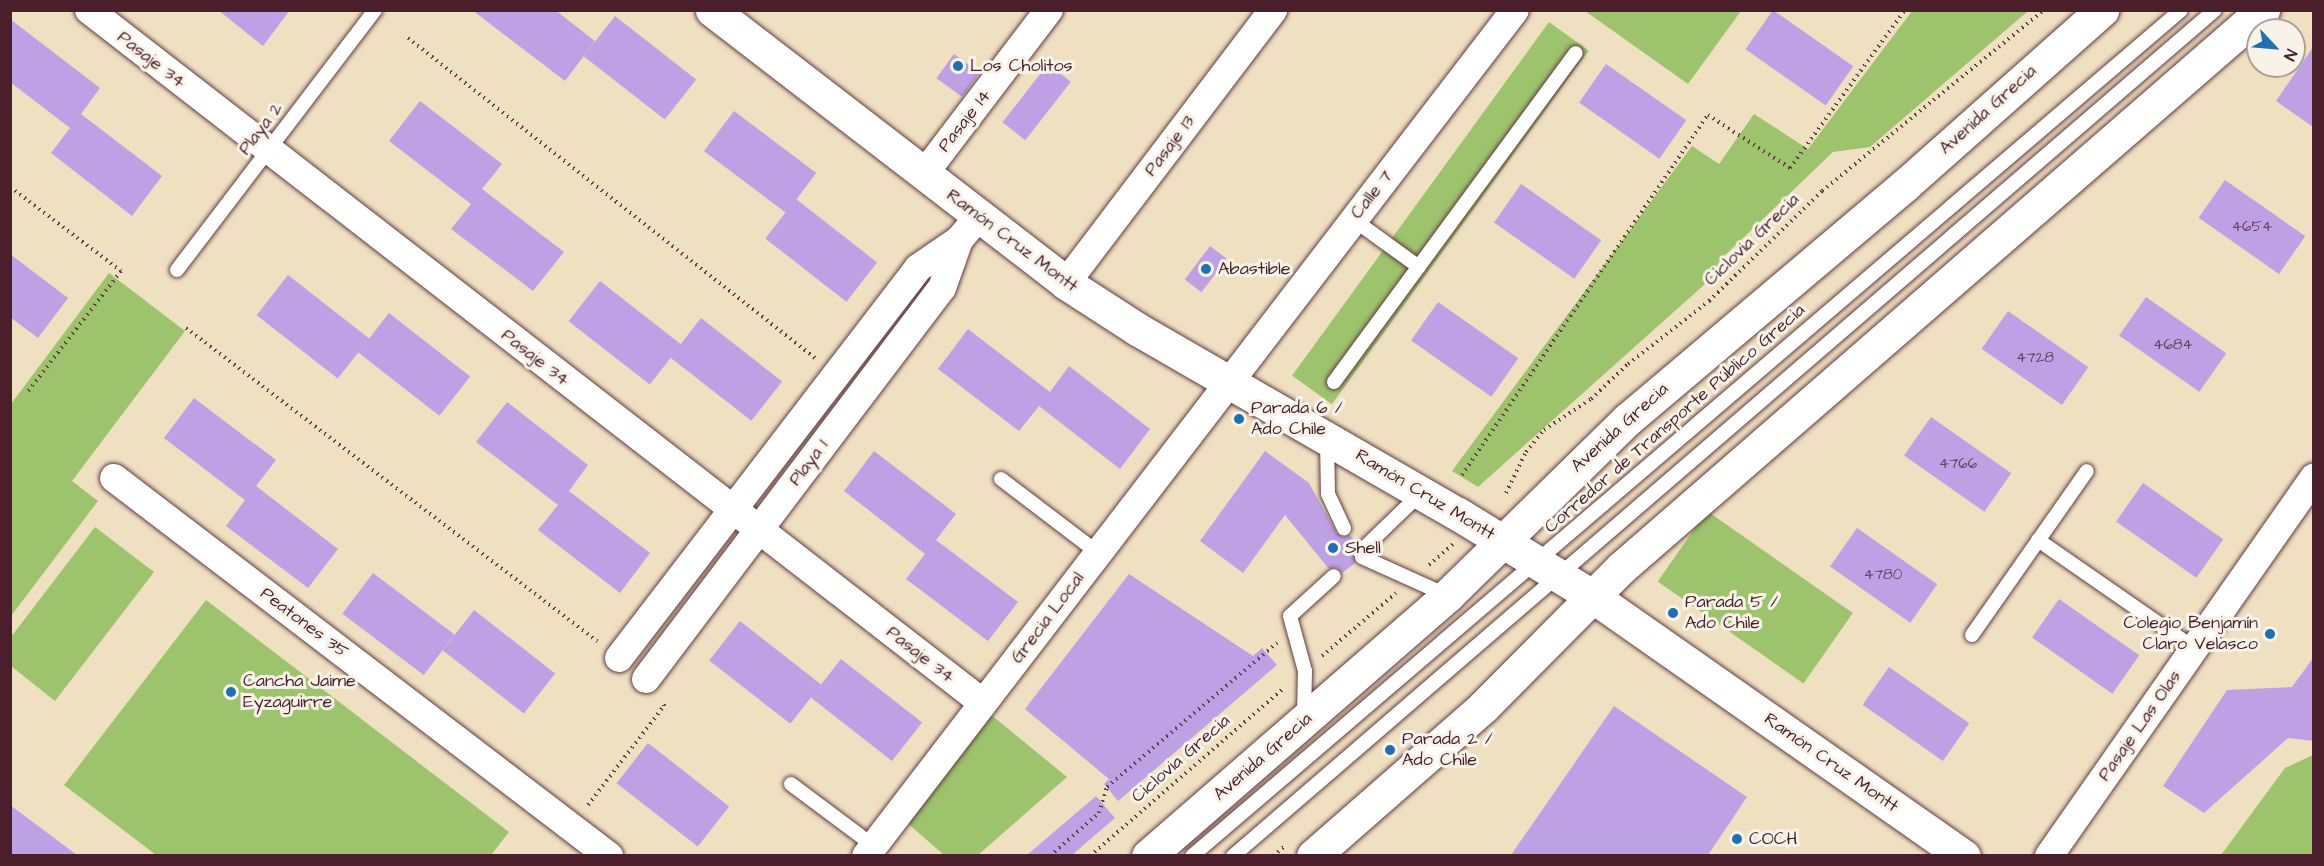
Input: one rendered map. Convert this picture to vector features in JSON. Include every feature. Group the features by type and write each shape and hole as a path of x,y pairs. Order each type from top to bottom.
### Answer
{"main road":[{"name":"Ramón Cruz Montt","path":"712,10 924,174 969,228 1066,283 1137,329 1230,380 1422,492 1592,596 1964,855"},
{"name":"Avenida Grecia","path":"1148,855 1448,596 1628,419 1905,185 2102,10"},
{"path":"1313,855 1483,707 1592,596 1864,354 2263,10"}],"street":[{"name":"Pasaje 34","path":"89,10 267,151 983,703"},
{"name":"Pasaje 13","path":"1066,283 1273,10"},
{"name":"Pasaje 14","path":"924,174 1048,11"},
{"name":"Calle 7","path":"1230,380 1510,12"},
{"name":"Playa 1","path":"620,658 918,268 969,228"},
{"name":"Playa 1","path":"646,679 942,288 969,228"},
{"name":"Grecia Local","path":"875,852 983,703 1230,380"},
{"name":"Peatones 35","path":"114,478 609,855"},
{"name":"Pasaje Las Olas","path":"2049,855 2313,478"}],"lane":[{"name":"Playa 2","path":"177,270 375,10"},
{"name":"Corredor de Transporte Público Grecia","path":"1233,855 1548,569 2181,10"},
{"name":"Corredor de Transporte Público Grecia","path":"1192,855 1548,569 2215,10"},
{"path":"1334,382 1575,53"},
{"path":"1354,220 1419,267"},
{"path":"1327,437 1328,494 1344,528"},
{"path":"1972,635 2087,471"},
{"path":"1001,479 1098,553"},
{"path":"1422,492 1362,554 1448,596"},
{"path":"2038,540 2194,648"},
{"path":"1304,722 1305,671 1290,616 1334,576"},
{"path":"791,784 875,852"}],"path":[{"path":"1462,476 1708,115 1790,168 1905,10"},
{"name":"Ciclovia Grecia","path":"1502,498 1526,452 1544,430 1583,406 1628,364 1709,302 1822,191 2044,10"},
{"path":"408,38 836,375"},
{"path":"10,187 121,271 26,394"},
{"path":"186,328 620,658"},
{"path":"1424,569 1449,547"},
{"path":"1319,659 1400,590"},
{"path":"1050,855 1099,813 1107,787 1277,643"},
{"path":"571,827 664,706 663,692 646,679"},
{"name":"Ciclovia Grecia","path":"1090,855 1290,683"}],"green space":[{"path":"1585,11 1741,11 1688,84"},
{"path":"1912,11 2028,11 1870,147 1833,152 1720,260 1714,276 1478,487 1452,471 1692,146 1719,164 1754,114 1808,149"},
{"path":"1549,22 1589,51 1332,404 1292,376"},
{"path":"109,273 185,331 72,481 98,501 11,616 11,404"},
{"path":"1707,511 1853,613 1803,684 1658,581"},
{"path":"95,527 154,572 55,701 11,666 11,637"},
{"name":"Cancha Jaime Eyzaguirre","path":"206,600 509,832 491,855 156,855 64,785"},
{"path":"990,714 1067,777 978,855 944,855 905,821"},
{"path":"2313,755 2313,855 2221,855 2285,768"}],"building":[{"path":"218,10 290,10 263,46"},
{"path":"472,10 555,10 595,41 565,81"},
{"path":"1773,10 1853,66 1826,106 1745,49"},
{"path":"615,16 696,79 665,120 584,56"},
{"path":"10,19 100,88 81,114 162,176 132,216 51,153 70,128 10,82"},
{"path":"2313,47 2313,127 2276,101 2292,78 2306,78 2306,57"},
{"name":"Los Cholitos","path":"954,54 980,73 962,97 936,78"},
{"path":"1048,64 1071,82 1025,140 1002,122"},
{"path":"1606,64 1686,120 1659,159 1579,103"},
{"path":"420,101 502,164 482,189 564,252 533,291 451,229 471,204 389,141"},
{"path":"734,111 816,173 786,213 704,151"},
{"path":"2225,180 2305,236 2279,274 2199,218"},
{"path":"1521,184 1601,240 1574,279 1494,223"},
{"path":"796,199 877,262 846,302 765,238"},
{"name":"Abastible","path":"1210,246 1227,259 1201,292 1185,280"},
{"path":"10,254 68,298 38,338 10,317"},
{"path":"288,275 369,338 338,379 257,315"},
{"path":"600,281 681,344 650,385 569,321"},
{"path":"2146,297 2226,353 2199,392 2119,336"},
{"path":"1438,302 1518,358 1491,397 1411,341"},
{"path":"2008,311 2088,367 2062,405 1982,349"},
{"path":"389,313 470,376 439,416 358,352"},
{"path":"701,318 782,381 751,421 670,357"},
{"path":"968,329 1050,392 1069,366 1150,429 1120,469 1039,406 1019,431 938,369"},
{"path":"194,398 276,460 256,486 338,549 308,588 226,526 245,500 164,438"},
{"path":"507,402 588,465 569,491 650,553 620,593 538,530 558,505 476,442"},
{"path":"1931,417 2011,473 1984,512 1904,456"},
{"path":"874,451 956,514 936,540 1018,602 988,641 906,579 925,554 844,491"},
{"path":"1265,451 1309,483 1336,532 1343,537 1350,535 1357,543 1355,563 1342,573 1337,568 1329,569 1285,515 1243,573 1200,541"},
{"path":"2143,483 2223,539 2196,578 2116,522"},
{"path":"1857,528 1937,584 1910,623 1830,567"},
{"path":"373,573 454,634 424,675 342,614"},
{"path":"1129,574 1253,656 1262,648 1277,665 1118,801 1104,784 1109,779 1025,709"},
{"path":"2059,599 2139,655 2112,694 2032,638"},
{"path":"474,610 555,673 524,714 443,650"},
{"path":"740,621 821,684 790,724 709,660"},
{"path":"2313,658 2313,741 2288,738 2204,813 2163,786 2227,690 2292,687"},
{"path":"841,659 922,722 892,761 811,698"},
{"path":"1889,667 1969,723 1943,761 1863,705"},
{"path":"1614,706 1747,797 1708,855 1511,855"},
{"path":"648,743 729,806 698,847 617,783"},
{"path":"1096,796 1115,818 1072,855 1027,855"},
{"path":"10,805 77,855 10,855"}],"place":[{"name":"Los Cholitos","path":"958,66"},
{"name":"Abastible","path":"1206,269"},
{"name":"Parada 6 / Ado Chile","path":"1239,419"},
{"name":"Shell","path":"1333,548"},
{"name":"Parada 5 / Ado Chile","path":"1673,613"},
{"name":"Colegio Benjamín Claro Velasco","path":"2270,634"},
{"name":"Cancha Jaime Eyzaguirre","path":"231,692"},
{"name":"Parada 2 / Ado Chile","path":"1390,750"},
{"name":"COCH","path":"1737,839"}]}
